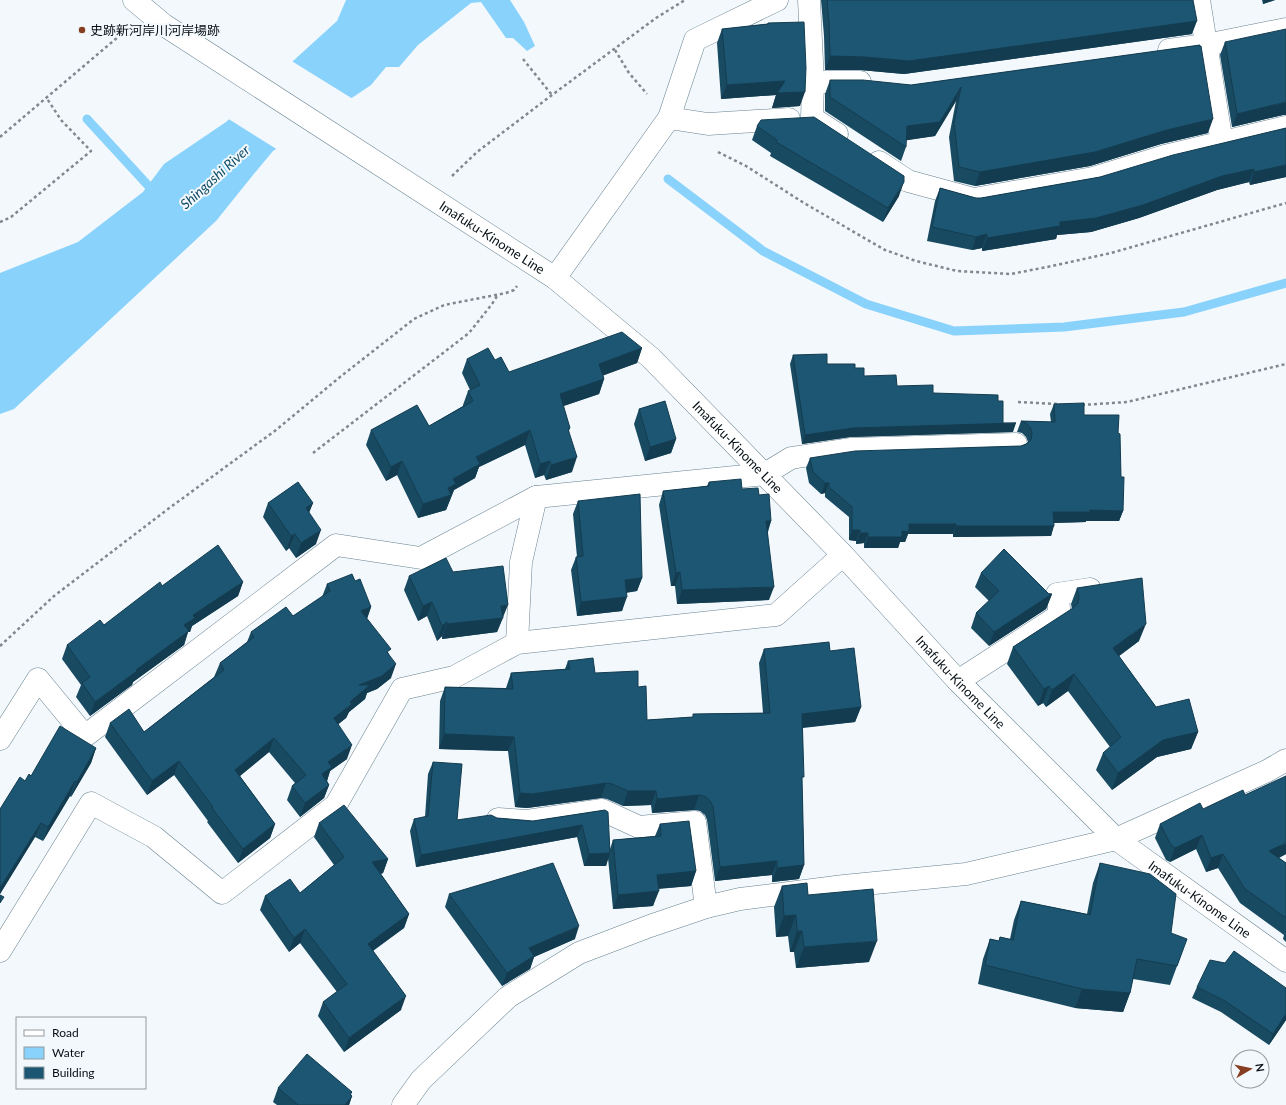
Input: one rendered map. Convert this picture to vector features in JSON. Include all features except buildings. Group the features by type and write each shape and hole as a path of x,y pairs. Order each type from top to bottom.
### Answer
{"street":[{"name":"Imafuku-Kinome Line","path":"134,0 164,25 412,184 555,278 651,358 842,555 958,681 1116,839 1286,961"},
{"path":"555,278 668,118 695,40 777,0"},
{"path":"809,0 813,82 812,118"},
{"path":"1199,0 1222,143"},
{"path":"1151,53 1206,45 1286,29"},
{"path":"813,82 859,82 882,84"},
{"path":"668,118 708,124 812,118 908,181 974,199 1093,178 1165,156 1286,127"},
{"path":"0,739 38,679 85,736 336,545 420,558 536,497 765,474 791,458 850,449 1016,444"},
{"path":"517,643 521,562 536,497"},
{"path":"0,951 91,803 154,837 222,893 336,805 402,689 454,677 517,643 776,615 842,555"},
{"path":"958,681 1060,615 1056,594 1090,590"},
{"path":"403,1105 421,1080 508,997 579,953 650,926 706,907 740,899 844,886 966,874 1116,839 1267,771 1286,760"},
{"path":"494,818 527,821 602,810 639,827 695,822 706,907"}],"path":[{"path":"452,176 477,152 552,95 615,50 656,18 685,0"},
{"path":"0,137 118,37"},
{"path":"615,50 629,73 649,96"},
{"path":"523,59 552,95"},
{"path":"0,222 11,217 90,152 61,120 46,97"},
{"path":"0,646 54,596 168,509 276,430 414,319 444,305 497,295 492,304 469,333 313,453"},
{"path":"1080,405 1127,402 1286,364"},
{"path":"1018,402 1064,404"}],"water":[{"name":"Shingashi River","path":"346,0 510,0 524,22 535,46 527,51 513,38 506,38 481,2 471,3 418,45 399,67 386,67 371,85 273,151 216,221 14,409 0,414 0,273 78,242 143,192 164,164 226,122 337,21"}],"pier":[{"path":"290,60 353,99 278,150 227,118"}],"waterway":[{"path":"87,119 155,193"},
{"path":"668,179 763,251 866,304 954,331 1064,327 1184,312 1286,283"}],"place":[{"name":"史跡新河岸川河岸場跡","path":"82,30"}]}
